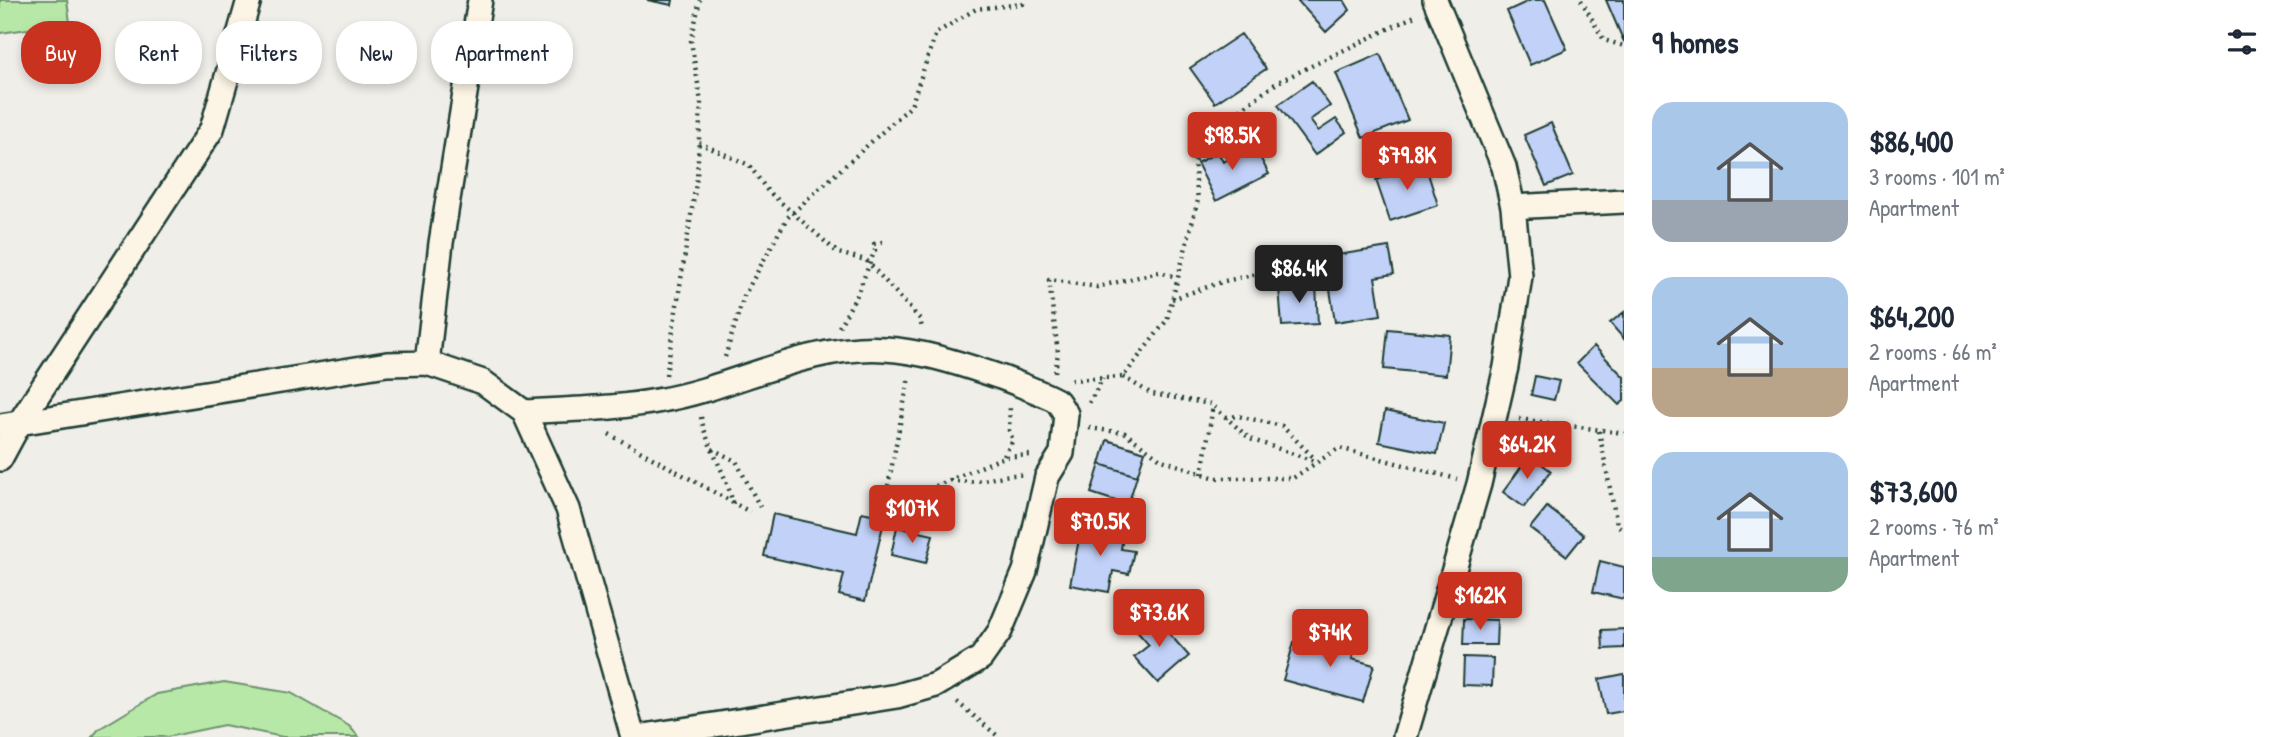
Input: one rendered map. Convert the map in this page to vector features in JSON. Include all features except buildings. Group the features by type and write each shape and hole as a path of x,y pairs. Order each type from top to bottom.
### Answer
{"street":[{"path":"0,458 10,424 212,129 249,0"},
{"path":"427,363 441,243 480,0"},
{"path":"1405,737 1479,484 1506,367 1520,276 1513,207 1504,167 1437,2"},
{"path":"1513,207 1624,201"},
{"path":"10,424 387,364 427,363 483,382 524,412 568,509 635,737 897,696 936,685 981,658 1000,631 1025,571 1047,477 1062,453 1066,414 1056,400 1011,380 924,355 885,349 848,350 808,358 706,390 662,400 524,412"}],"path":[{"path":"662,400 697,177 701,102 691,41 700,0"},
{"path":"733,505 712,449 705,440 706,390 744,296 787,218 911,106 936,33 976,9 1023,4 1024,0"},
{"path":"1581,0 1604,40 1624,46"},
{"path":"1123,377 1167,320 1198,200 1194,162 1214,129 1278,82 1437,2"},
{"path":"699,143 749,165 767,190 838,253 869,264 920,320 927,345 888,486"},
{"path":"836,331 857,295 874,244 887,241"},
{"path":"1172,299 1225,281 1290,267"},
{"path":"1054,380 1058,353 1049,280 1097,287 1159,272 1177,277"},
{"path":"1063,380 1123,377 1152,394 1213,406 1250,439 1318,462"},
{"path":"1004,457 1013,440 1009,430 1011,380"},
{"path":"1202,474 1213,406"},
{"path":"1066,414 1075,426 1125,433 1162,460 1216,478 1293,478 1339,448 1479,484"},
{"path":"1494,415 1624,433"},
{"path":"1225,417 1238,416 1282,426 1318,462"},
{"path":"601,429 733,505 750,512"},
{"path":"1599,431 1617,524 1624,530"},
{"path":"712,449 736,461 760,507"},
{"path":"910,496 1004,457 1062,453"},
{"path":"949,480 986,482 1011,474 1047,477"},
{"path":"936,685 999,737"}],"green space":[{"path":"0,0 67,0 70,21 21,21 21,30 0,33"},
{"path":"224,682 291,693 349,726 359,737 283,737 224,725 167,737 92,737 99,729 157,694"}]}
